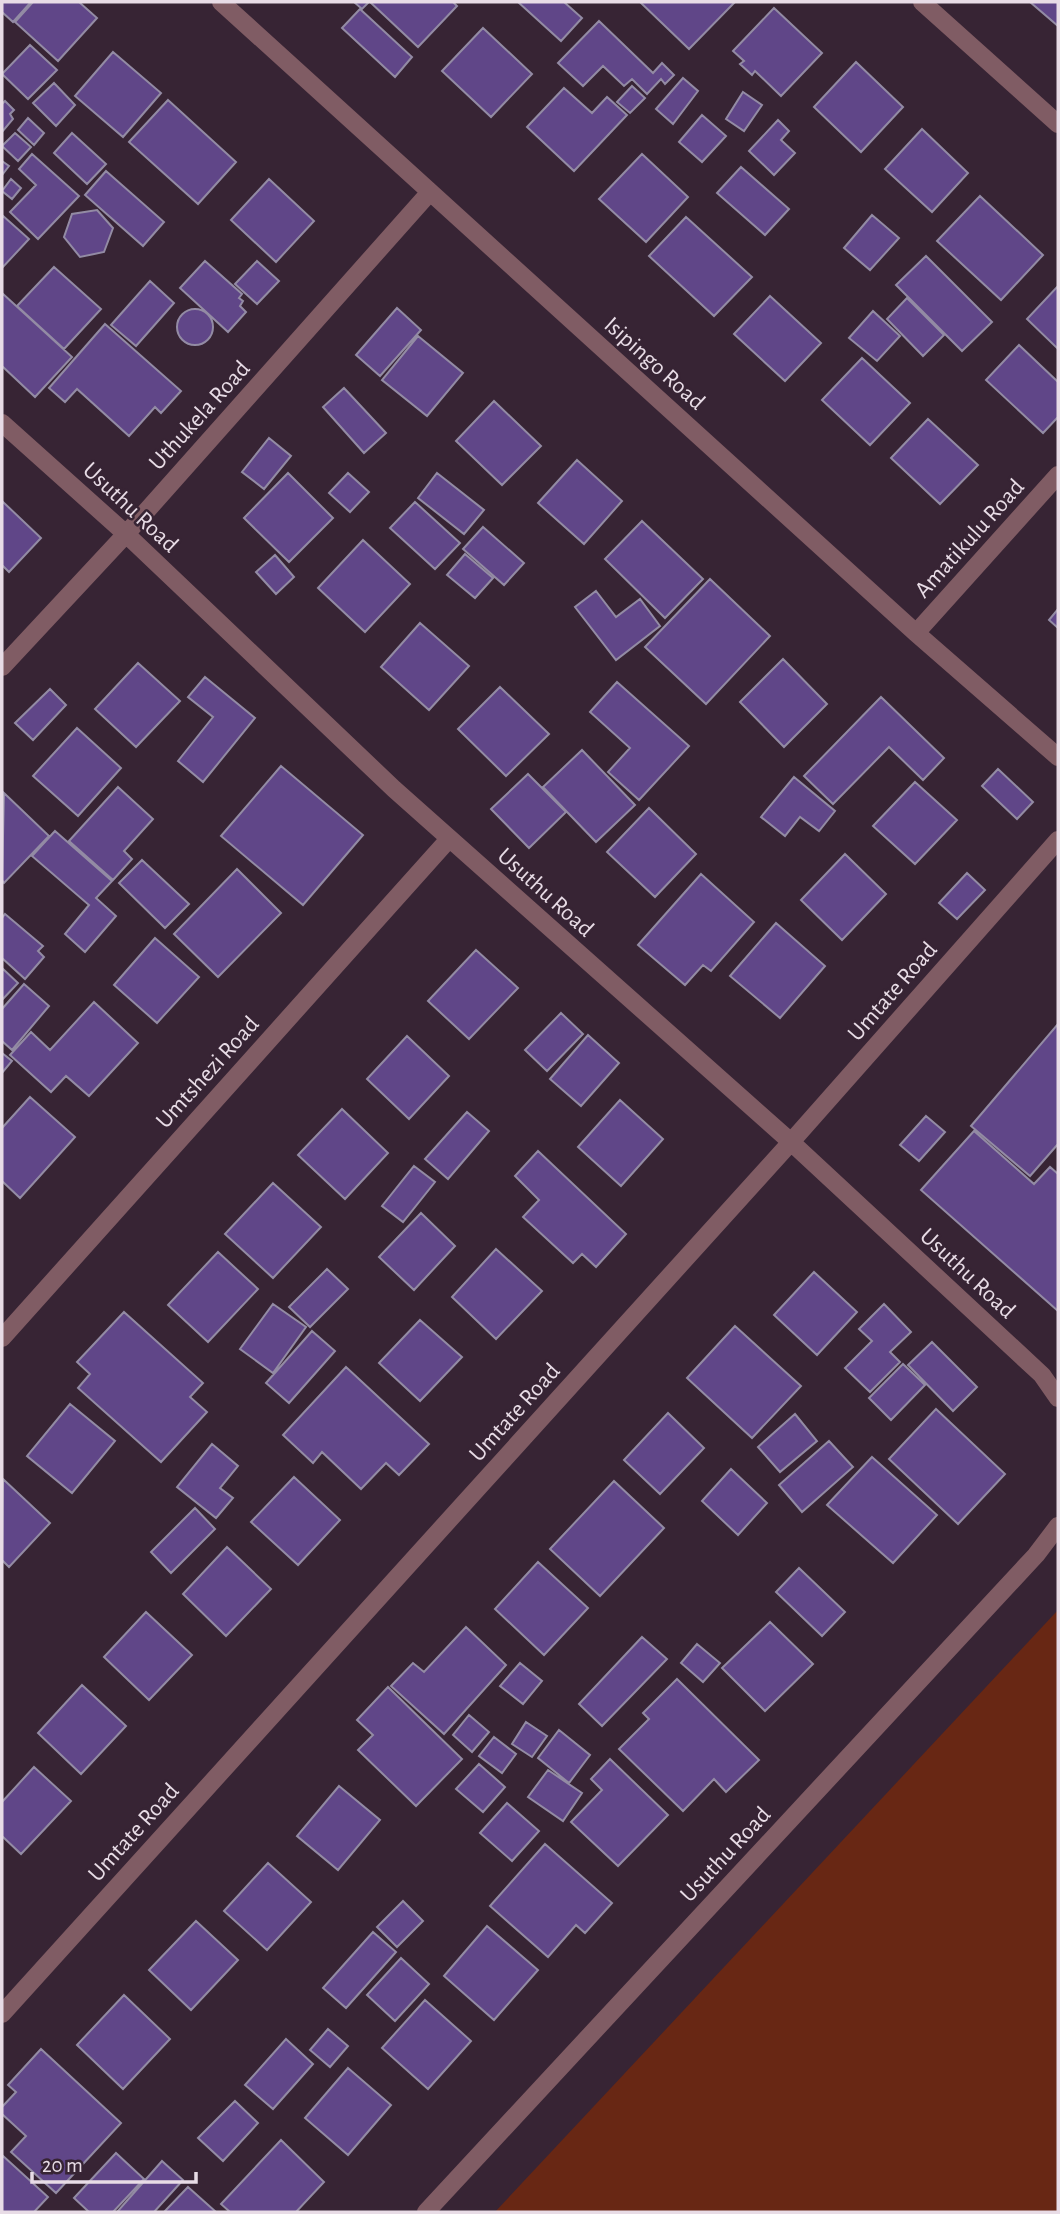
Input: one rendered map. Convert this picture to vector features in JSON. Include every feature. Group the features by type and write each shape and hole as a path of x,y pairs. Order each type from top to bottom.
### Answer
{"street":[{"name":"Isipingo Road","path":"221,2 916,633 1058,757"},
{"path":"922,2 1058,124"},
{"name":"Uthukela Road","path":"2,667 126,534 430,192"},
{"name":"Usuthu Road","path":"2,423 126,534 449,839 791,1142 1042,1375 1058,1398"},
{"name":"Amatikulu Road","path":"916,633 1058,475"},
{"name":"Umtshezi Road","path":"2,1338 449,839"},
{"name":"Umtate Road","path":"2,2014 791,1142 1058,840"},
{"name":"Usuthu Road","path":"426,2212 1036,1555 1058,1526"}],"shaded area":[{"path":"1058,1610 1058,2212 495,2212"}],"building":[{"path":"2,2 31,2 13,22 2,12"},
{"path":"33,2 79,2 97,18 58,61 15,22"},
{"path":"354,2 369,2 362,9"},
{"path":"370,2 453,2 457,6 418,47"},
{"path":"518,2 564,2 582,18 561,41"},
{"path":"640,2 735,2 689,49"},
{"path":"1030,2 1058,2 1058,26"},
{"path":"774,8 822,53 781,96 755,71 752,75 740,64 744,61 733,51"},
{"path":"360,9 412,57 395,77 342,28"},
{"path":"599,21 653,73 662,63 674,75 665,84 661,79 647,94 632,79 624,86 603,66 583,86 558,63"},
{"path":"483,28 532,74 491,117 442,71"},
{"path":"30,45 57,70 28,99 2,74"},
{"path":"113,52 161,93 123,137 75,96"},
{"path":"856,62 903,107 861,152 814,107"},
{"path":"683,78 698,91 673,124 656,109"},
{"path":"54,83 75,105 56,126 33,103"},
{"path":"632,86 645,98 630,113 617,102"},
{"path":"564,88 592,113 607,97 627,115 574,171 527,127"},
{"path":"743,92 762,105 744,131 726,119"},
{"path":"168,100 236,162 198,204 129,142"},
{"path":"5,101 14,110 10,114 13,119 2,132 2,104"},
{"path":"702,115 726,136 702,162 679,142"},
{"path":"28,118 44,133 34,145 18,130"},
{"path":"778,120 789,131 781,140 795,153 774,175 749,151"},
{"path":"922,129 968,173 932,212 885,169"},
{"path":"15,133 31,147 18,161 2,146"},
{"path":"72,133 106,164 87,184 54,153"},
{"path":"32,154 79,196 38,239 10,212 36,185 19,169"},
{"path":"642,154 688,197 646,242 599,199"},
{"path":"2,161 9,166 2,175"},
{"path":"741,167 789,209 765,235 717,193"},
{"path":"106,171 164,222 143,246 85,195"},
{"path":"11,179 21,188 12,199 2,191"},
{"path":"269,179 314,221 276,262 231,220"},
{"path":"980,196 1043,255 1001,300 937,241"},
{"path":"97,210 113,228 104,252 80,257 64,237 72,214"},
{"path":"2,215 29,239 2,268"},
{"path":"872,215 899,238 870,270 844,248"},
{"path":"686,217 752,277 714,316 649,256"},
{"path":"926,256 992,322 962,351 896,285"},
{"path":"205,261 242,294 239,298 243,301 240,306 246,312 228,332 180,288"},
{"path":"257,261 279,281 257,304 235,284"},
{"path":"54,267 101,309 64,349 17,306"},
{"path":"150,281 174,303 136,346 111,325"},
{"path":"1058,286 1058,349 1027,319"},
{"path":"2,293 72,357 35,397 2,366"},
{"path":"770,296 821,343 785,381 734,334"},
{"path":"907,298 944,335 923,356 887,319"},
{"path":"397,308 421,330 380,376 356,355"},
{"path":"195,309 208,314 213,327 208,340 195,345 182,340 177,327 182,314"},
{"path":"873,311 900,336 877,361 849,338"},
{"path":"105,324 181,391 161,413 155,407 129,436 77,389 65,402 49,388"},
{"path":"418,336 463,373 427,416 382,380"},
{"path":"1019,345 1058,382 1058,417 1043,433 986,380"},
{"path":"862,358 910,403 870,445 822,400"},
{"path":"344,388 386,433 364,453 323,407"},
{"path":"494,401 541,446 502,485 456,441"},
{"path":"928,419 978,465 940,504 891,458"},
{"path":"269,438 291,456 264,489 242,472"},
{"path":"577,460 622,501 584,544 538,503"},
{"path":"288,473 333,518 289,562 244,518"},
{"path":"348,473 369,492 350,512 329,493"},
{"path":"437,473 484,510 464,534 418,498"},
{"path":"2,501 41,538 9,572 2,565"},
{"path":"415,502 460,543 435,569 390,528"},
{"path":"642,521 703,579 665,618 605,559"},
{"path":"483,527 524,563 504,585 463,549"},
{"path":"363,540 410,584 365,632 318,588"},
{"path":"465,554 493,578 475,598 447,575"},
{"path":"275,555 294,577 276,594 256,572"},
{"path":"710,579 770,636 706,704 645,647"},
{"path":"596,591 616,617 640,599 660,626 616,660 575,607"},
{"path":"1058,609 1058,628 1049,620"},
{"path":"420,623 469,666 429,710 381,667"},
{"path":"783,659 827,704 784,747 740,702"},
{"path":"138,663 180,701 136,747 95,709"},
{"path":"205,677 255,718 203,782 178,761 213,717 188,697"},
{"path":"617,682 689,746 639,800 608,772 630,748 590,712"},
{"path":"500,687 549,734 506,776 458,729"},
{"path":"50,689 66,705 33,740 15,723"},
{"path":"881,697 944,758 923,780 889,747 833,804 804,776"},
{"path":"77,728 121,768 78,816 33,776"},
{"path":"582,750 635,805 596,842 543,787"},
{"path":"281,766 363,835 303,905 221,836"},
{"path":"998,769 1033,802 1017,819 982,786"},
{"path":"528,774 566,812 529,848 491,809"},
{"path":"794,777 835,811 819,831 800,817 785,836 761,817"},
{"path":"915,782 957,820 915,864 873,826"},
{"path":"118,787 153,819 124,851 132,859 113,880 69,841"},
{"path":"4,793 49,836 4,883 2,880"},
{"path":"649,808 696,854 655,897 607,852"},
{"path":"55,831 112,881 96,898 116,916 85,952 65,934 89,905 32,856"},
{"path":"845,854 886,894 842,940 801,900"},
{"path":"142,860 189,904 165,928 119,883"},
{"path":"237,869 281,913 218,977 174,934"},
{"path":"967,873 985,890 957,919 939,903"},
{"path":"701,874 754,922 711,971 703,965 685,985 638,945"},
{"path":"5,914 43,946 38,951 44,957 25,979 2,958 2,918"},
{"path":"776,923 825,966 780,1018 730,976"},
{"path":"155,938 199,977 157,1023 114,985"},
{"path":"476,950 518,988 469,1039 428,1001"},
{"path":"2,968 18,983 2,1000"},
{"path":"24,984 49,1006 12,1050 2,1041 2,1009"},
{"path":"94,1002 138,1043 89,1096 66,1076 51,1092 10,1055 31,1032 50,1050"},
{"path":"561,1013 583,1034 547,1071 525,1050"},
{"path":"1058,1024 1058,1144 1030,1176 971,1126"},
{"path":"588,1035 619,1063 581,1106 550,1079"},
{"path":"407,1036 449,1076 409,1119 367,1079"},
{"path":"2,1053 12,1061 2,1073"},
{"path":"30,1097 75,1137 20,1198 2,1181 2,1128"},
{"path":"620,1100 663,1139 621,1186 578,1147"},
{"path":"342,1109 388,1153 345,1199 298,1155"},
{"path":"467,1112 489,1131 448,1179 425,1159"},
{"path":"926,1116 945,1132 919,1161 900,1145"},
{"path":"974,1131 1034,1184 1050,1167 1058,1174 1058,1311 921,1190"},
{"path":"538,1151 626,1234 596,1267 582,1254 573,1263 523,1217 539,1200 515,1176"},
{"path":"414,1166 435,1182 403,1222 382,1206"},
{"path":"273,1183 321,1227 273,1278 225,1234"},
{"path":"421,1213 455,1246 414,1290 379,1257"},
{"path":"496,1249 542,1291 496,1339 452,1297"},
{"path":"218,1252 258,1289 208,1342 168,1305"},
{"path":"327,1269 348,1289 310,1327 289,1307"},
{"path":"814,1272 857,1312 817,1355 774,1315"},
{"path":"273,1304 306,1327 273,1373 240,1349"},
{"path":"884,1304 911,1332 890,1352 900,1362 870,1392 845,1368 872,1341 859,1329"},
{"path":"124,1312 203,1383 190,1397 207,1412 161,1462 78,1388 90,1374 77,1362"},
{"path":"420,1320 462,1357 420,1401 379,1363"},
{"path":"735,1326 801,1386 752,1438 687,1378"},
{"path":"312,1331 335,1351 289,1403 266,1383"},
{"path":"932,1342 977,1387 953,1411 908,1365"},
{"path":"903,1364 925,1385 891,1420 869,1398"},
{"path":"346,1367 429,1444 399,1475 386,1463 361,1489 322,1452 313,1463 283,1435"},
{"path":"70,1404 115,1441 72,1493 27,1456"},
{"path":"936,1409 1005,1474 958,1524 889,1459"},
{"path":"668,1413 704,1448 660,1494 624,1460"},
{"path":"795,1414 817,1441 780,1472 758,1447"},
{"path":"829,1441 853,1467 802,1512 779,1485"},
{"path":"212,1444 238,1466 220,1488 233,1498 216,1518 177,1487"},
{"path":"872,1457 937,1515 893,1563 827,1505"},
{"path":"731,1469 767,1503 738,1535 702,1501"},
{"path":"294,1477 340,1520 298,1565 251,1522"},
{"path":"3,1479 50,1523 9,1567 2,1560"},
{"path":"614,1481 664,1528 600,1596 550,1549"},
{"path":"195,1508 215,1529 171,1573 151,1552"},
{"path":"227,1547 271,1589 226,1636 183,1594"},
{"path":"538,1562 588,1608 544,1655 495,1609"},
{"path":"799,1568 845,1612 822,1636 776,1592"},
{"path":"146,1612 192,1655 149,1700 104,1657"},
{"path":"770,1622 813,1664 765,1711 722,1668"},
{"path":"466,1627 506,1665 444,1734 391,1686 413,1663 424,1672"},
{"path":"642,1637 667,1659 602,1726 579,1704"},
{"path":"697,1644 720,1663 703,1682 681,1663"},
{"path":"520,1663 542,1681 523,1704 500,1686"},
{"path":"677,1679 759,1760 726,1792 714,1779 683,1811 619,1749 649,1719 643,1713"},
{"path":"82,1685 126,1726 81,1774 38,1733"},
{"path":"388,1687 462,1759 416,1806 358,1750 373,1735 357,1720"},
{"path":"469,1715 489,1732 472,1752 453,1735"},
{"path":"526,1722 547,1736 532,1757 512,1744"},
{"path":"559,1730 590,1755 569,1783 538,1758"},
{"path":"494,1737 516,1754 502,1773 479,1756"},
{"path":"610,1759 668,1815 618,1866 571,1822 602,1790 591,1779"},
{"path":"479,1764 505,1787 483,1812 456,1789"},
{"path":"34,1767 71,1801 21,1854 2,1836 2,1802"},
{"path":"548,1770 582,1793 563,1821 528,1797"},
{"path":"339,1786 380,1820 338,1870 297,1836"},
{"path":"507,1803 539,1831 512,1861 480,1833"},
{"path":"545,1844 612,1903 585,1933 576,1925 548,1957 490,1906"},
{"path":"268,1863 311,1902 267,1950 224,1911"},
{"path":"403,1901 423,1921 397,1947 377,1927"},
{"path":"196,1921 238,1960 191,2010 149,1970"},
{"path":"487,1926 538,1970 494,2020 444,1976"},
{"path":"373,1932 396,1952 346,2008 323,1988"},
{"path":"401,1958 429,1984 395,2021 367,1995"},
{"path":"124,1995 170,2039 123,2089 77,2045"},
{"path":"425,2000 471,2041 428,2089 382,2048"},
{"path":"328,2029 348,2046 330,2067 310,2050"},
{"path":"286,2039 313,2064 273,2109 245,2085"},
{"path":"41,2049 121,2123 56,2193 11,2152 26,2136 2,2114 2,2107 16,2092 8,2085"},
{"path":"348,2068 391,2105 348,2155 305,2118"},
{"path":"235,2101 258,2123 223,2161 198,2138"},
{"path":"281,2140 324,2182 296,2212 230,2212 221,2204"},
{"path":"116,2153 144,2179 113,2212 89,2212 74,2198"},
{"path":"2,2155 48,2197 34,2212 2,2212"},
{"path":"162,2161 183,2180 154,2212 117,2212"},
{"path":"188,2187 216,2212 164,2212"}]}
